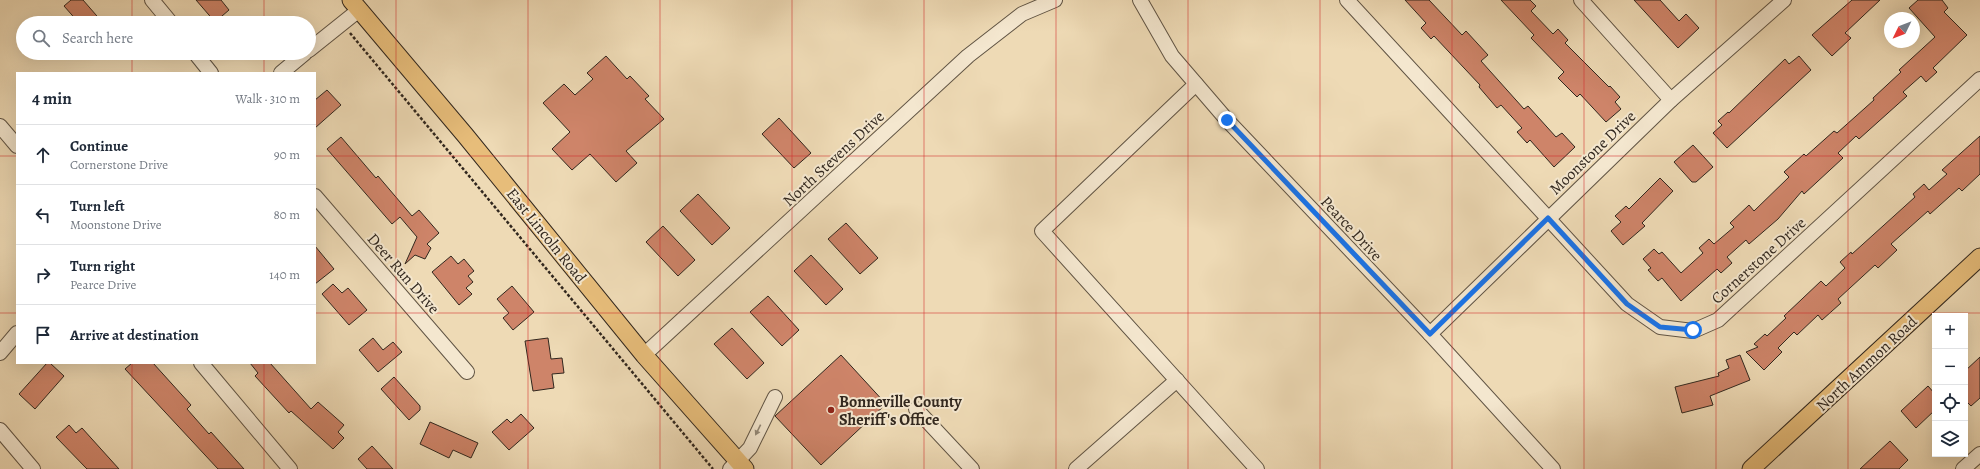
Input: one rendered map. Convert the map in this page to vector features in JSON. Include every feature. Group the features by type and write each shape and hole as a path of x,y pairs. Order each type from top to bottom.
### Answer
{"main road":[{"name":"East Lincoln Road","path":"355,5 465,135 644,355 738,467"},
{"name":"North Ammon Road","path":"1752,469 1980,256"}],"street":[{"path":"152,0 165,16"},
{"name":"North Stevens Drive","path":"644,355 968,56 1022,14 1055,0"},
{"name":"Pearce Drive","path":"1140,0 1172,56 1227,120 1430,334 1553,469"},
{"name":"Cornerstone Drive","path":"1347,0 1627,304 1660,327 1693,330 1718,320 1980,79"},
{"path":"1581,0 1671,100"},
{"name":"Moonstone Drive","path":"1430,334 1671,100 1784,0"},
{"path":"316,44 342,23 355,5"},
{"path":"201,60 210,72"},
{"path":"282,72 297,60"},
{"path":"1196,84 1042,230 1257,469"},
{"path":"0,126 16,145"},
{"name":"Deer Run Drive","path":"316,197 467,372"},
{"path":"0,353 16,334"},
{"path":"202,364 290,469"},
{"path":"1076,469 1176,380"},
{"path":"738,467 750,448 775,397"},
{"path":"916,409 972,469"},
{"path":"0,430 33,469"},
{"path":"1963,469 1980,454"}],"path":[{"path":"342,23 713,469"}],"building":[{"path":"71,0 83,0 97,16 73,16 64,6"},
{"path":"196,0 221,0 229,10 222,16 210,16"},
{"path":"1405,0 1429,0 1462,35 1466,31 1488,55 1481,61 1524,109 1528,106 1556,137 1562,133 1575,147 1554,167 1530,140 1527,143 1517,132 1522,128 1501,105 1497,108 1479,87 1480,85 1434,36 1431,39 1421,28 1426,23"},
{"path":"1501,0 1530,0 1536,6 1531,11 1553,34 1558,29 1568,40 1565,43 1620,97 1615,102 1621,109 1606,122 1580,94 1577,97 1558,78 1564,72 1531,38 1534,35"},
{"path":"1634,0 1660,0 1679,21 1686,14 1699,28 1678,48"},
{"path":"1852,0 1880,0 1845,33 1851,38 1832,56 1812,35"},
{"path":"1918,0 1942,0 1948,8 1944,12 1967,35 1933,68 1937,72 1926,82 1921,76 1903,92 1907,96 1859,139 1856,136 1838,153 1843,158 1804,194 1802,191 1778,219 1749,244 1746,240 1727,257 1732,263 1721,273 1717,269 1681,301 1662,278 1658,281 1648,270 1651,268 1643,259 1654,249 1659,254 1662,252 1681,273 1703,253 1699,248 1709,239 1714,244 1734,227 1730,223 1749,205 1754,211 1789,177 1784,172 1804,154 1806,156 1834,131 1837,133 1874,100 1873,98 1901,72 1899,70 1935,37 1920,20 1920,12 1913,12 1909,8"},
{"path":"606,56 627,79 630,76 649,96 645,99 664,119 626,151 637,163 616,182 590,154 572,170 552,149 570,132 543,103 564,84 575,95 593,79 587,73"},
{"path":"1799,56 1811,70 1727,148 1713,133 1722,125 1718,121 1728,112 1729,113 1785,59 1789,64"},
{"path":"327,90 341,105 316,127 316,99"},
{"path":"779,118 811,153 794,168 762,134"},
{"path":"1980,136 1980,174 1962,191 1959,188 1930,214 1928,211 1891,244 1897,250 1878,268 1875,265 1838,299 1841,303 1822,320 1818,315 1797,335 1794,332 1778,348 1782,352 1764,370 1746,352 1758,347 1754,344 1765,334 1767,336 1786,318 1784,316 1821,281 1826,286 1845,268 1840,262 1851,252 1852,254 1915,197 1913,194 1924,184 1929,190 1947,174 1942,170"},
{"path":"341,137 376,178 378,176 412,216 419,210 439,233 427,244 431,248 425,259 415,255 405,264 417,237 400,217 392,224 327,149"},
{"path":"1693,145 1713,167 1696,182 1692,182 1674,162"},
{"path":"1660,178 1673,191 1642,223 1645,226 1623,245 1611,231 1621,222 1615,216 1626,206 1629,209"},
{"path":"698,194 730,228 712,245 680,211"},
{"path":"846,223 878,258 860,274 828,239"},
{"path":"663,226 695,260 678,276 646,242"},
{"path":"316,247 334,269 316,283"},
{"path":"811,255 843,289 826,305 794,271"},
{"path":"451,256 458,264 464,259 474,271 468,276 473,282 466,288 472,294 459,305 432,272"},
{"path":"333,284 342,293 348,288 367,310 349,325 322,294"},
{"path":"512,286 534,312 513,330 503,318 509,313 497,299"},
{"path":"768,296 799,330 782,346 750,312"},
{"path":"732,328 764,363 747,379 714,344"},
{"path":"373,338 383,350 393,342 402,352 378,372 359,350"},
{"path":"548,338 551,359 562,358 564,373 552,374 554,388 533,391 525,341"},
{"name":"Bonneville County Sheriff's Office","path":"841,355 886,404 821,465 775,416"},
{"path":"1740,355 1750,380 1710,396 1713,405 1682,413 1675,387 1719,376 1718,373 1729,368 1726,360"},
{"path":"1980,357 1980,398 1971,406 1968,403 1968,368"},
{"path":"46,364 51,364 64,376 35,409 19,394"},
{"path":"131,364 154,364 191,405 187,409 209,434 211,432 244,469 218,469 125,369"},
{"path":"251,364 271,364 311,409 318,402 344,425 338,432 344,438 333,449 291,411 289,413 255,376 258,373"},
{"path":"394,377 420,406 420,410 409,420 381,389"},
{"path":"1928,386 1932,391 1932,413 1916,428 1901,411"},
{"path":"521,414 534,428 509,450 492,432 507,419 511,423"},
{"path":"430,422 478,443 471,458 453,450 449,458 420,444"},
{"path":"69,425 76,433 82,428 119,469 87,469 56,437"},
{"path":"1890,441 1908,460 1899,469 1860,469"},
{"path":"372,446 393,469 367,469 358,459"}],"place":[{"name":"Bonneville County Sheriff's Office","path":"831,410"}],"route":[{"path":"1227,120 1430,334 1548,218 1627,304 1660,327 1693,330"}]}
